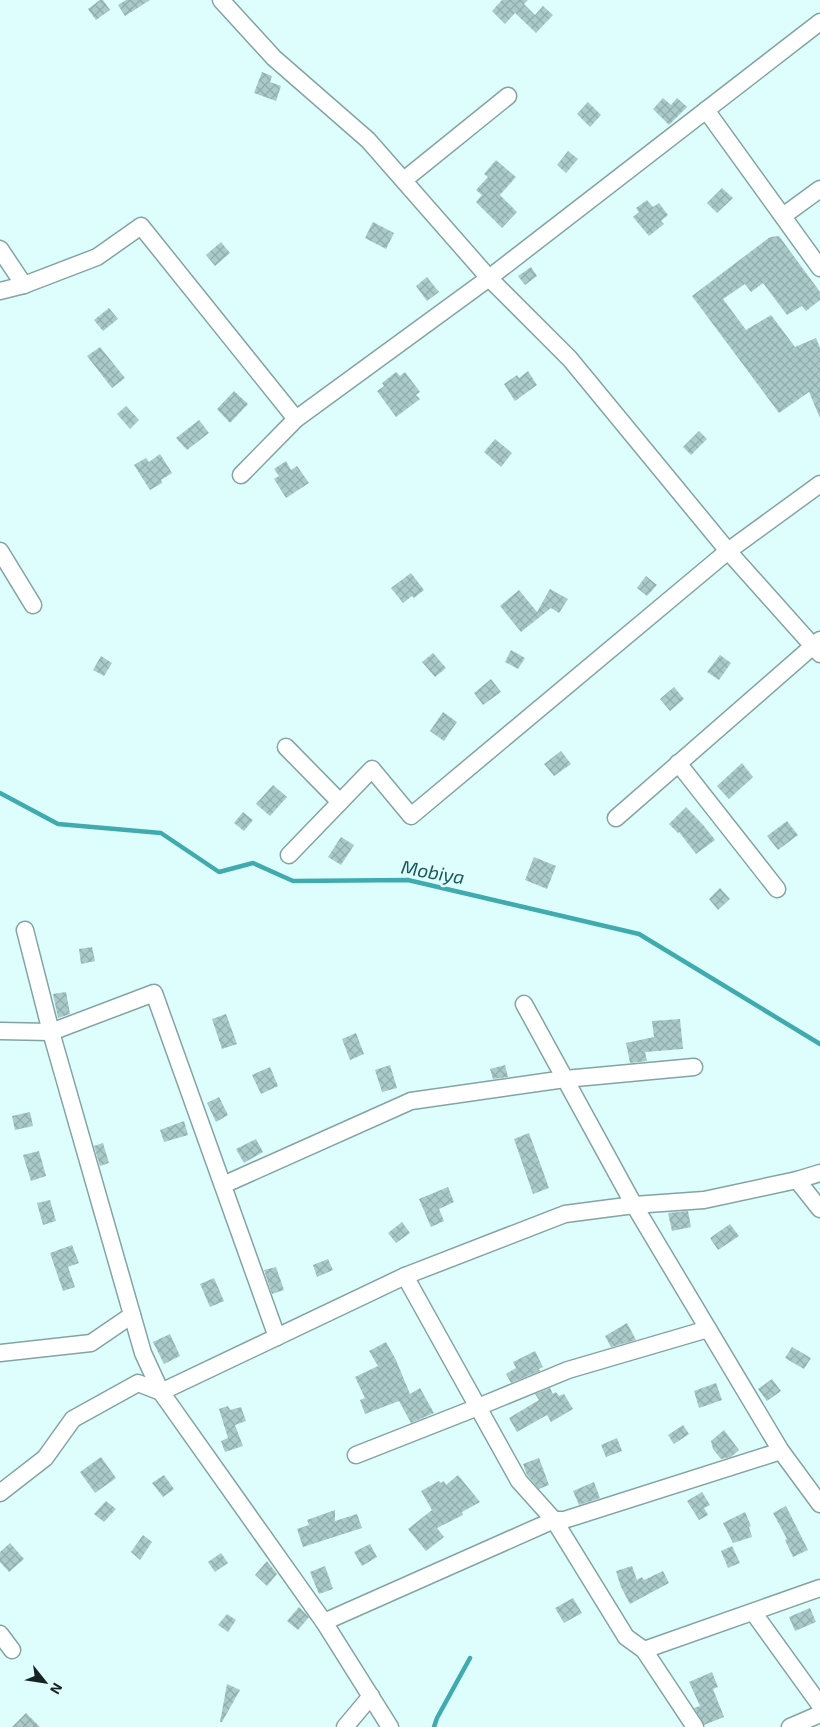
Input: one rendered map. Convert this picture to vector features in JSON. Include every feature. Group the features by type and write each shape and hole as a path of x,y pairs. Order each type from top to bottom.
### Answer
{"street":[{"path":"221,0 274,58 368,140 489,278 570,359 728,550 818,647 678,763 616,818"},
{"path":"240,475 296,419 489,278 820,22"},
{"path":"404,180 508,96"},
{"path":"706,110 820,268"},
{"path":"783,216 820,189"},
{"path":"0,291 24,285 97,257 141,226 296,419"},
{"path":"0,249 24,285"},
{"path":"289,855 372,769 411,816 728,550 820,484"},
{"path":"0,551 33,605"},
{"path":"286,747 340,802"},
{"path":"678,763 776,889"},
{"path":"24,930 51,1032 143,1353 161,1392 324,1622 390,1727"},
{"path":"0,1031 51,1032 154,993 277,1337"},
{"path":"524,1004 634,1205 782,1451 820,1504"},
{"path":"222,1184 411,1101 565,1079 694,1066"},
{"path":"0,1493 45,1458 73,1420 138,1383 161,1392 405,1276 566,1214 634,1205 704,1200 797,1180 820,1173"},
{"path":"797,1180 820,1209"},
{"path":"405,1276 519,1481 554,1520 626,1636 644,1650 695,1727"},
{"path":"0,1353 90,1344 132,1315"},
{"path":"356,1455 568,1370 708,1329"},
{"path":"324,1622 554,1520 564,1520 782,1451"},
{"path":"644,1650 820,1588"},
{"path":"753,1612 820,1705"},
{"path":"0,1634 12,1650"},
{"path":"345,1727 370,1696"},
{"path":"790,1727 820,1714"}],"building":[{"path":"100,0 103,0 110,10 96,20 88,9"},
{"path":"126,0 150,0 125,16 118,5"},
{"path":"502,0 528,0 524,4 535,15 543,6 553,15 536,33 515,13 505,24 492,11"},
{"path":"262,72 272,76 270,82 281,86 276,101 254,93"},
{"path":"663,98 671,105 677,98 687,107 669,125 653,109"},
{"path":"588,102 601,115 590,127 577,114"},
{"path":"568,151 578,159 566,173 557,165"},
{"path":"496,160 516,177 500,195 517,212 502,228 476,202 482,195 476,190 488,177 484,174"},
{"path":"722,188 733,198 717,213 707,203"},
{"path":"647,200 653,207 659,203 668,215 661,221 664,224 649,236 633,217 639,212 636,208"},
{"path":"373,222 394,233 386,249 365,238"},
{"path":"779,236 820,292 820,300 806,311 802,306 787,315 763,283 751,292 745,284 723,299 746,330 771,315 795,347 816,338 820,348 820,418 809,392 779,413 692,296 770,237"},
{"path":"221,242 230,253 215,266 206,255"},
{"path":"531,267 537,276 525,285 518,276"},
{"path":"427,277 439,292 427,301 416,286"},
{"path":"109,308 118,319 103,331 94,320"},
{"path":"100,347 125,378 112,388 87,356"},
{"path":"528,371 537,385 515,401 504,384 517,375 519,378"},
{"path":"396,372 400,376 405,372 420,392 416,395 420,399 396,417 377,391 384,386 382,383"},
{"path":"234,391 248,404 230,423 217,409"},
{"path":"126,406 139,420 130,429 117,414"},
{"path":"199,420 209,433 187,450 176,438"},
{"path":"699,431 707,439 691,455 683,447"},
{"path":"495,439 512,453 501,467 484,452"},
{"path":"160,454 172,473 161,480 162,483 150,490 134,465 146,458 149,462"},
{"path":"286,461 291,470 297,466 309,483 286,498 274,479 279,476 274,469"},
{"path":"411,573 424,590 414,598 412,596 403,603 391,588"},
{"path":"646,576 657,585 647,596 637,588"},
{"path":"550,589 568,599 559,613 551,608 521,632 500,606 519,590 537,612"},
{"path":"511,650 525,658 518,669 505,662"},
{"path":"433,653 446,668 435,677 422,662"},
{"path":"720,655 731,663 719,680 707,672"},
{"path":"101,656 112,663 104,676 93,670"},
{"path":"491,679 501,692 483,705 474,693"},
{"path":"674,687 684,699 670,711 660,699"},
{"path":"443,712 457,722 444,741 430,731"},
{"path":"561,751 571,764 554,776 544,764"},
{"path":"742,763 753,777 729,799 717,786"},
{"path":"273,785 287,797 270,816 256,804"},
{"path":"686,807 715,840 696,854 679,832 669,824"},
{"path":"243,812 253,820 244,831 234,823"},
{"path":"787,821 798,835 778,850 767,836"},
{"path":"341,837 354,845 341,865 328,857"},
{"path":"534,857 556,866 547,889 525,880"},
{"path":"720,888 730,899 718,910 709,899"},
{"path":"92,947 95,961 81,964 79,949"},
{"path":"66,992 70,1014 58,1018 53,994"},
{"path":"226,1014 237,1044 222,1049 212,1019"},
{"path":"680,1019 683,1049 645,1052 647,1061 630,1063 626,1043 654,1037 652,1021"},
{"path":"356,1033 364,1054 350,1060 342,1039"},
{"path":"390,1065 397,1088 382,1092 375,1070"},
{"path":"505,1065 508,1077 493,1079 490,1069"},
{"path":"270,1067 278,1086 261,1094 252,1075"},
{"path":"219,1097 228,1115 216,1122 207,1103"},
{"path":"30,1112 33,1126 15,1130 12,1116"},
{"path":"184,1121 188,1135 164,1142 160,1130"},
{"path":"529,1133 549,1188 533,1194 514,1139"},
{"path":"256,1139 263,1152 244,1163 236,1149"},
{"path":"103,1143 109,1163 100,1166 94,1146"},
{"path":"39,1151 46,1176 31,1181 23,1155"},
{"path":"448,1187 454,1202 439,1209 444,1221 431,1227 419,1199"},
{"path":"50,1200 56,1221 43,1225 37,1203"},
{"path":"688,1211 691,1227 672,1231 668,1213"},
{"path":"402,1222 410,1233 396,1243 388,1233"},
{"path":"730,1224 739,1236 718,1250 710,1238"},
{"path":"72,1245 79,1263 68,1267 75,1287 63,1291 50,1253"},
{"path":"328,1259 333,1270 317,1277 313,1265"},
{"path":"276,1267 284,1290 272,1294 264,1270"},
{"path":"214,1278 224,1301 210,1307 200,1284"},
{"path":"627,1323 636,1340 611,1347 605,1336"},
{"path":"170,1334 180,1356 164,1364 153,1342"},
{"path":"386,1342 396,1360 410,1394 420,1388 434,1413 411,1423 399,1401 365,1414 360,1400 365,1398 355,1377 378,1366 369,1351"},
{"path":"792,1347 811,1358 804,1369 785,1358"},
{"path":"535,1351 543,1367 539,1369 540,1371 511,1383 506,1374 516,1368 513,1362"},
{"path":"772,1379 781,1391 767,1401 758,1389"},
{"path":"716,1383 722,1400 699,1408 694,1391"},
{"path":"550,1388 553,1394 556,1392 559,1396 564,1394 573,1409 551,1422 547,1415 517,1432 509,1418 539,1400 535,1394"},
{"path":"228,1406 230,1410 241,1407 246,1421 235,1425 243,1446 225,1452 221,1441 228,1438 219,1409"},
{"path":"683,1425 689,1434 674,1444 668,1435"},
{"path":"724,1430 739,1450 731,1457 721,1459 713,1449 711,1441"},
{"path":"617,1438 622,1451 606,1457 601,1445"},
{"path":"101,1457 116,1478 95,1493 80,1472"},
{"path":"539,1458 549,1485 539,1489 527,1475 523,1464"},
{"path":"164,1475 174,1489 163,1497 152,1483"},
{"path":"458,1475 480,1502 462,1512 463,1515 437,1528 444,1537 426,1551 408,1529 432,1510 421,1491 439,1481 441,1483 444,1481 446,1485"},
{"path":"594,1482 600,1498 579,1505 573,1491"},
{"path":"702,1492 710,1505 704,1508 708,1515 699,1520 687,1501"},
{"path":"106,1501 116,1509 104,1522 94,1514"},
{"path":"786,1506 808,1550 793,1557 785,1540 787,1539 773,1513"},
{"path":"335,1510 335,1521 357,1514 362,1528 303,1547 297,1529 309,1525 307,1520"},
{"path":"745,1512 751,1526 749,1527 752,1537 733,1543 723,1523"},
{"path":"143,1535 152,1542 140,1560 131,1552"},
{"path":"10,1543 24,1559 9,1572 0,1562 0,1552"},
{"path":"370,1544 377,1557 362,1566 354,1552"},
{"path":"732,1546 740,1563 728,1568 721,1551"},
{"path":"221,1553 228,1563 215,1572 208,1562"},
{"path":"267,1561 277,1574 267,1586 255,1575"},
{"path":"325,1566 333,1589 319,1594 310,1572"},
{"path":"632,1566 637,1580 642,1577 644,1580 663,1571 669,1583 630,1604 621,1587 616,1571"},
{"path":"573,1598 582,1613 564,1623 555,1608"},
{"path":"299,1607 309,1617 298,1630 287,1621"},
{"path":"810,1608 816,1622 795,1631 789,1617"},
{"path":"227,1614 236,1620 228,1632 218,1625"},
{"path":"712,1672 718,1687 713,1689 724,1717 704,1725 694,1708 700,1706 689,1682"},
{"path":"227,1684 240,1690 222,1722 220,1722"},
{"path":"26,1713 40,1727 12,1727"}],"waterway":[{"name":"Mobiya","path":"0,793 58,824 161,833 219,872 253,863 293,881 408,880 639,934 820,1044"},
{"path":"434,1727 437,1718 470,1658"}]}
